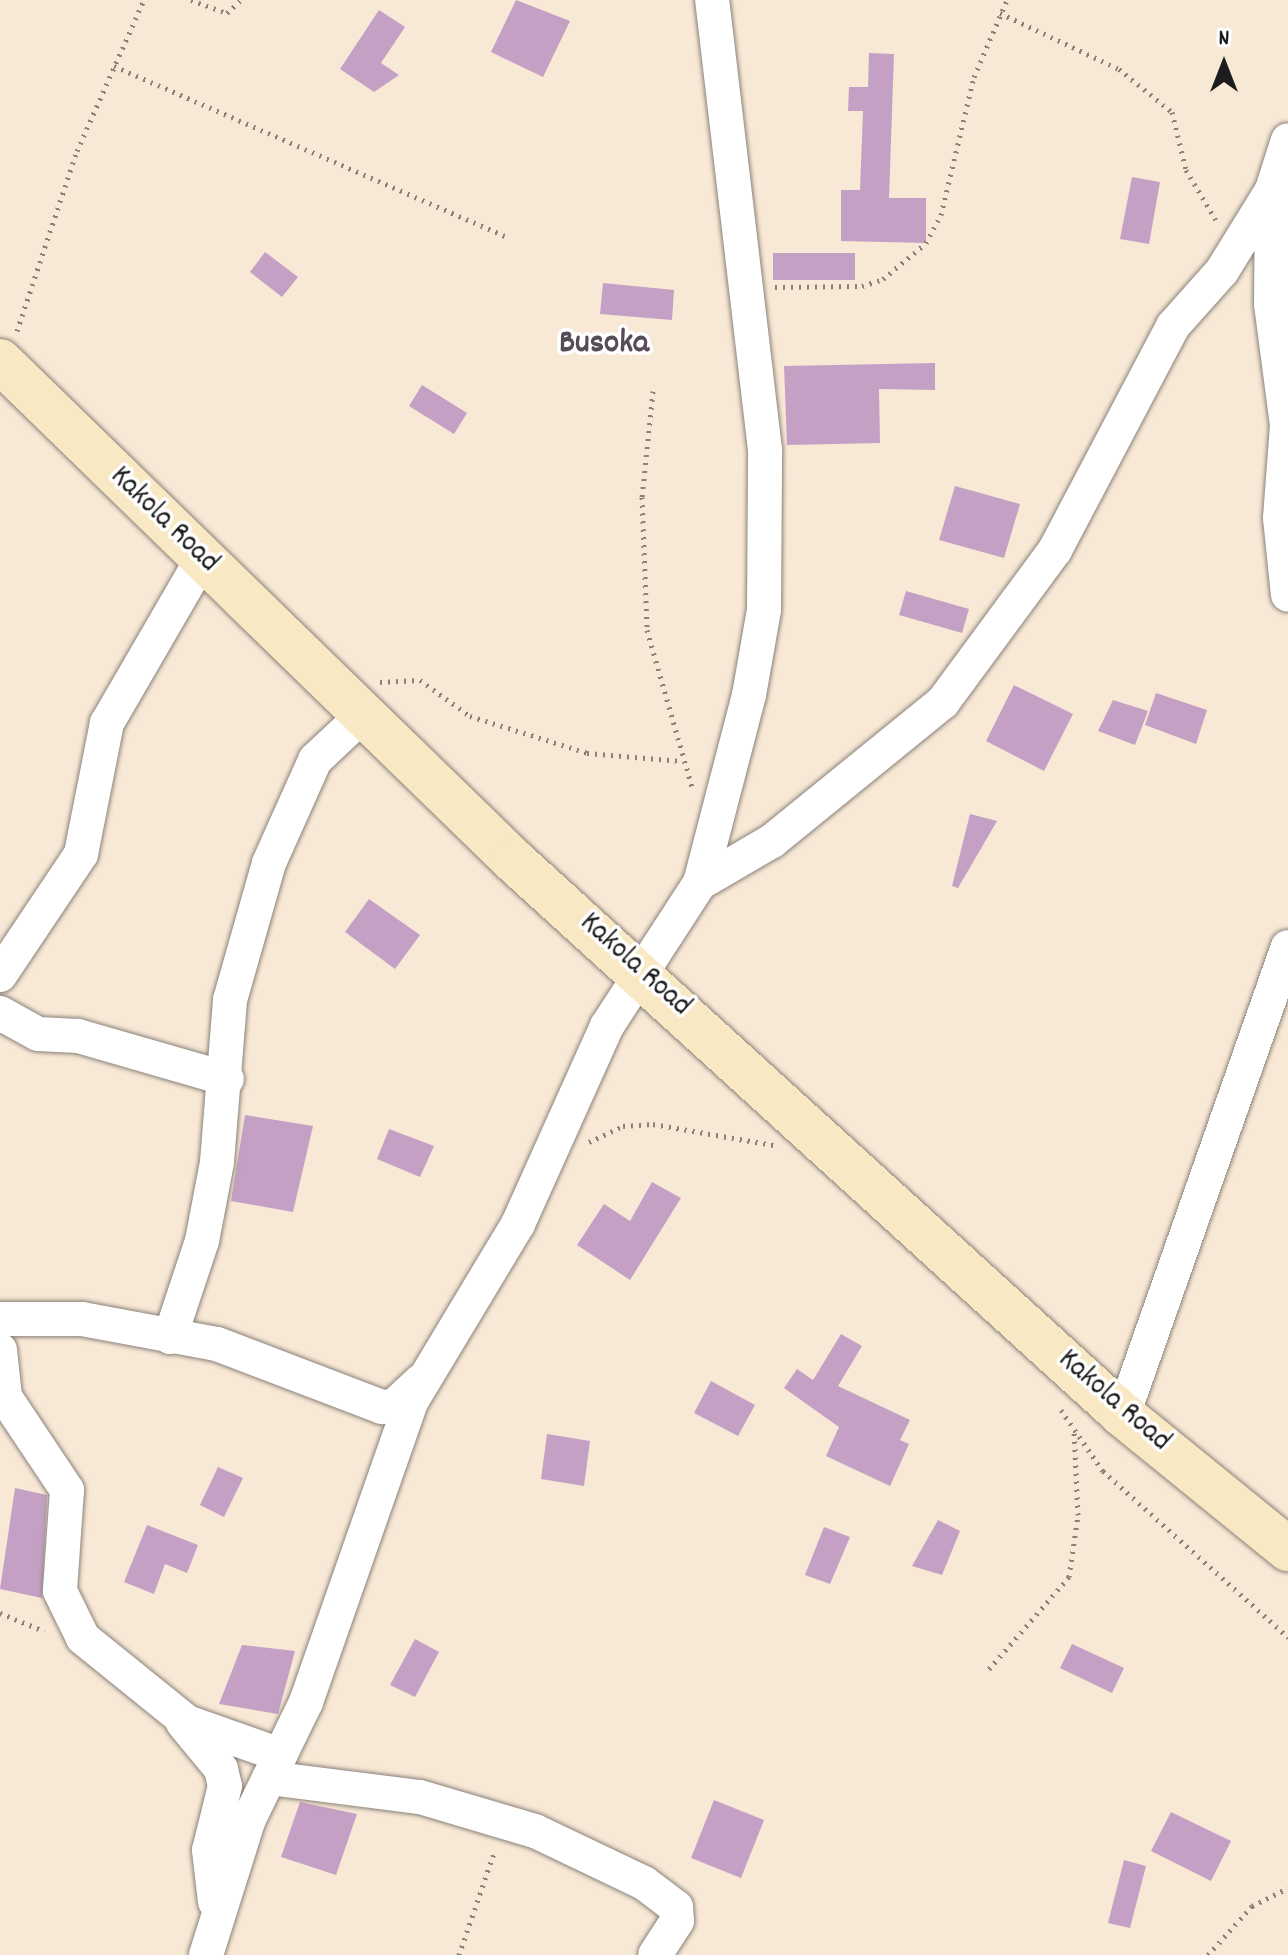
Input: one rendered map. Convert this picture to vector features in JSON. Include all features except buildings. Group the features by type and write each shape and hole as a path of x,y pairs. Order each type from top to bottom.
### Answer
{"main road":[{"name":"Kakola Road","path":"6,368 363,715 643,974 1123,1415 1288,1549"}],"street":[{"path":"206,1955 216,1914 422,1381 542,1175 607,1026 700,883 712,837 764,610 765,450 741,285 724,53 712,0"},
{"path":"700,883 772,841 943,702 1055,550 1173,326 1235,252 1272,190 1288,140"},
{"path":"1272,190 1288,595"},
{"path":"0,975 81,854 107,723 202,559"},
{"path":"170,1337 202,1241 227,1079 230,1000 269,863 315,760 363,715"},
{"path":"1123,1415 1162,1322 1288,947"},
{"path":"0,1013 38,1034 78,1036 227,1079"},
{"path":"0,1319 82,1319 217,1344 382,1407 394,1406 422,1381"},
{"path":"0,1350 5,1397 67,1490 59,1544 66,1609 83,1638 172,1711 199,1729 275,1766 505,1821 634,1878 676,1907 677,1921 655,1955"},
{"path":"172,1711 221,1769 225,1786 209,1850 216,1914"}],"path":[{"path":"6,368 18,317 114,66 144,0"},
{"path":"191,0 227,13 241,0"},
{"path":"741,285 862,286 883,279 926,243 941,215 974,77 1007,0"},
{"path":"1000,13 1119,69 1172,112 1186,170 1235,252"},
{"path":"114,66 355,165 505,236"},
{"path":"653,391 642,497 647,630 682,761 712,837"},
{"path":"331,684 420,680 470,716 587,753 682,761"},
{"path":"542,1175 623,1126 784,1144"},
{"path":"1051,1396 1103,1471 1288,1637"},
{"path":"989,1669 1069,1577 1078,1515 1074,1429"},
{"path":"459,1955 505,1821"},
{"path":"1208,1955 1252,1906 1288,1888"}],"district":[{"name":"Busoka","path":"604,345"}]}
